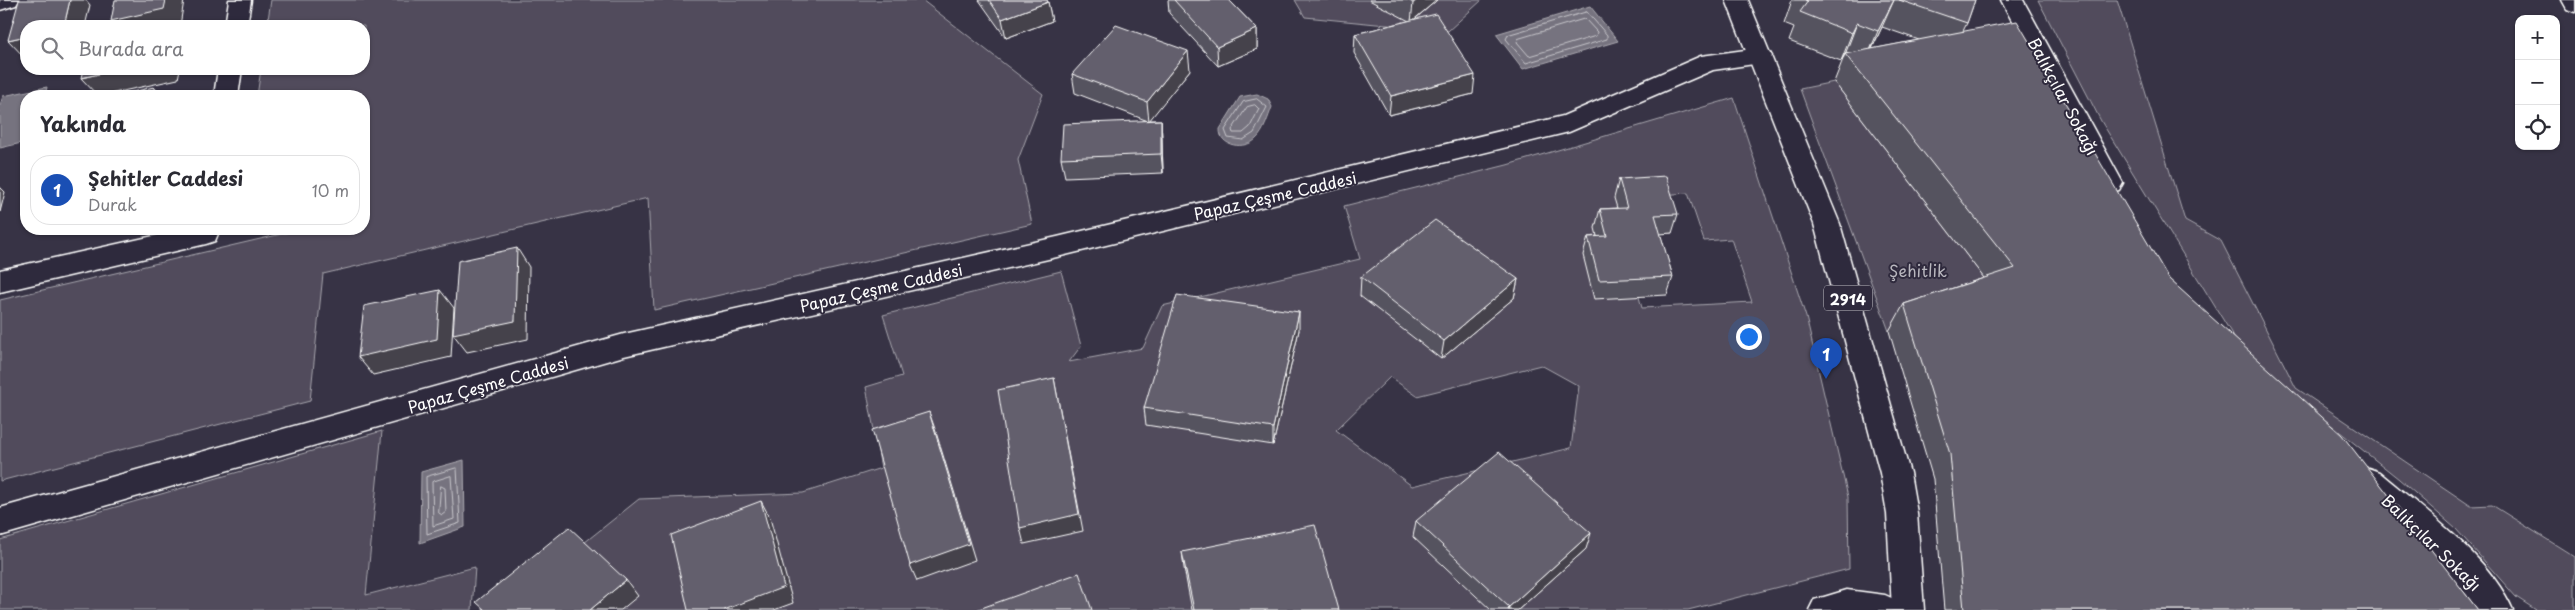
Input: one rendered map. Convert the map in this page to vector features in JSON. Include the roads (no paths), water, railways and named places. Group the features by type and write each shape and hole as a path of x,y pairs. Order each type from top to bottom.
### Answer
{"street":[{"path":"0,2 8,0"},
{"path":"237,20 240,0"},
{"name":"2914","path":"1737,0 1827,224 1871,380 1895,472 1902,513 1908,610"},
{"name":"Balıkçılar Sokağı","path":"2012,0 2123,206"},
{"path":"2573,0 2575,4"},
{"name":"Papaz Çeşme Caddesi","path":"0,522 624,345 1077,242 1569,123 1709,62 1760,56"},
{"path":"227,90 229,75"},
{"path":"0,280 202,235"},
{"name":"Balıkçılar Sokağı","path":"2350,466 2419,524 2484,591 2497,610"},
{"path":"1825,610 1847,604 1885,610"}],"water":[{"path":"1590,6 1618,41 1523,69 1496,34"},
{"path":"47,87 46,90 32,90"},
{"path":"20,93 20,143 0,148 0,105 3,96"},
{"path":"1257,94 1268,99 1272,107 1266,124 1256,139 1246,145 1228,143 1221,135 1220,129 1240,97"},
{"path":"464,460 465,527 420,543 421,472"}],"place":[{"name":"Şehitler Caddesi","path":"1826,379"}],"park label":[{"name":"Şehitlik","path":"1918,270"}]}
